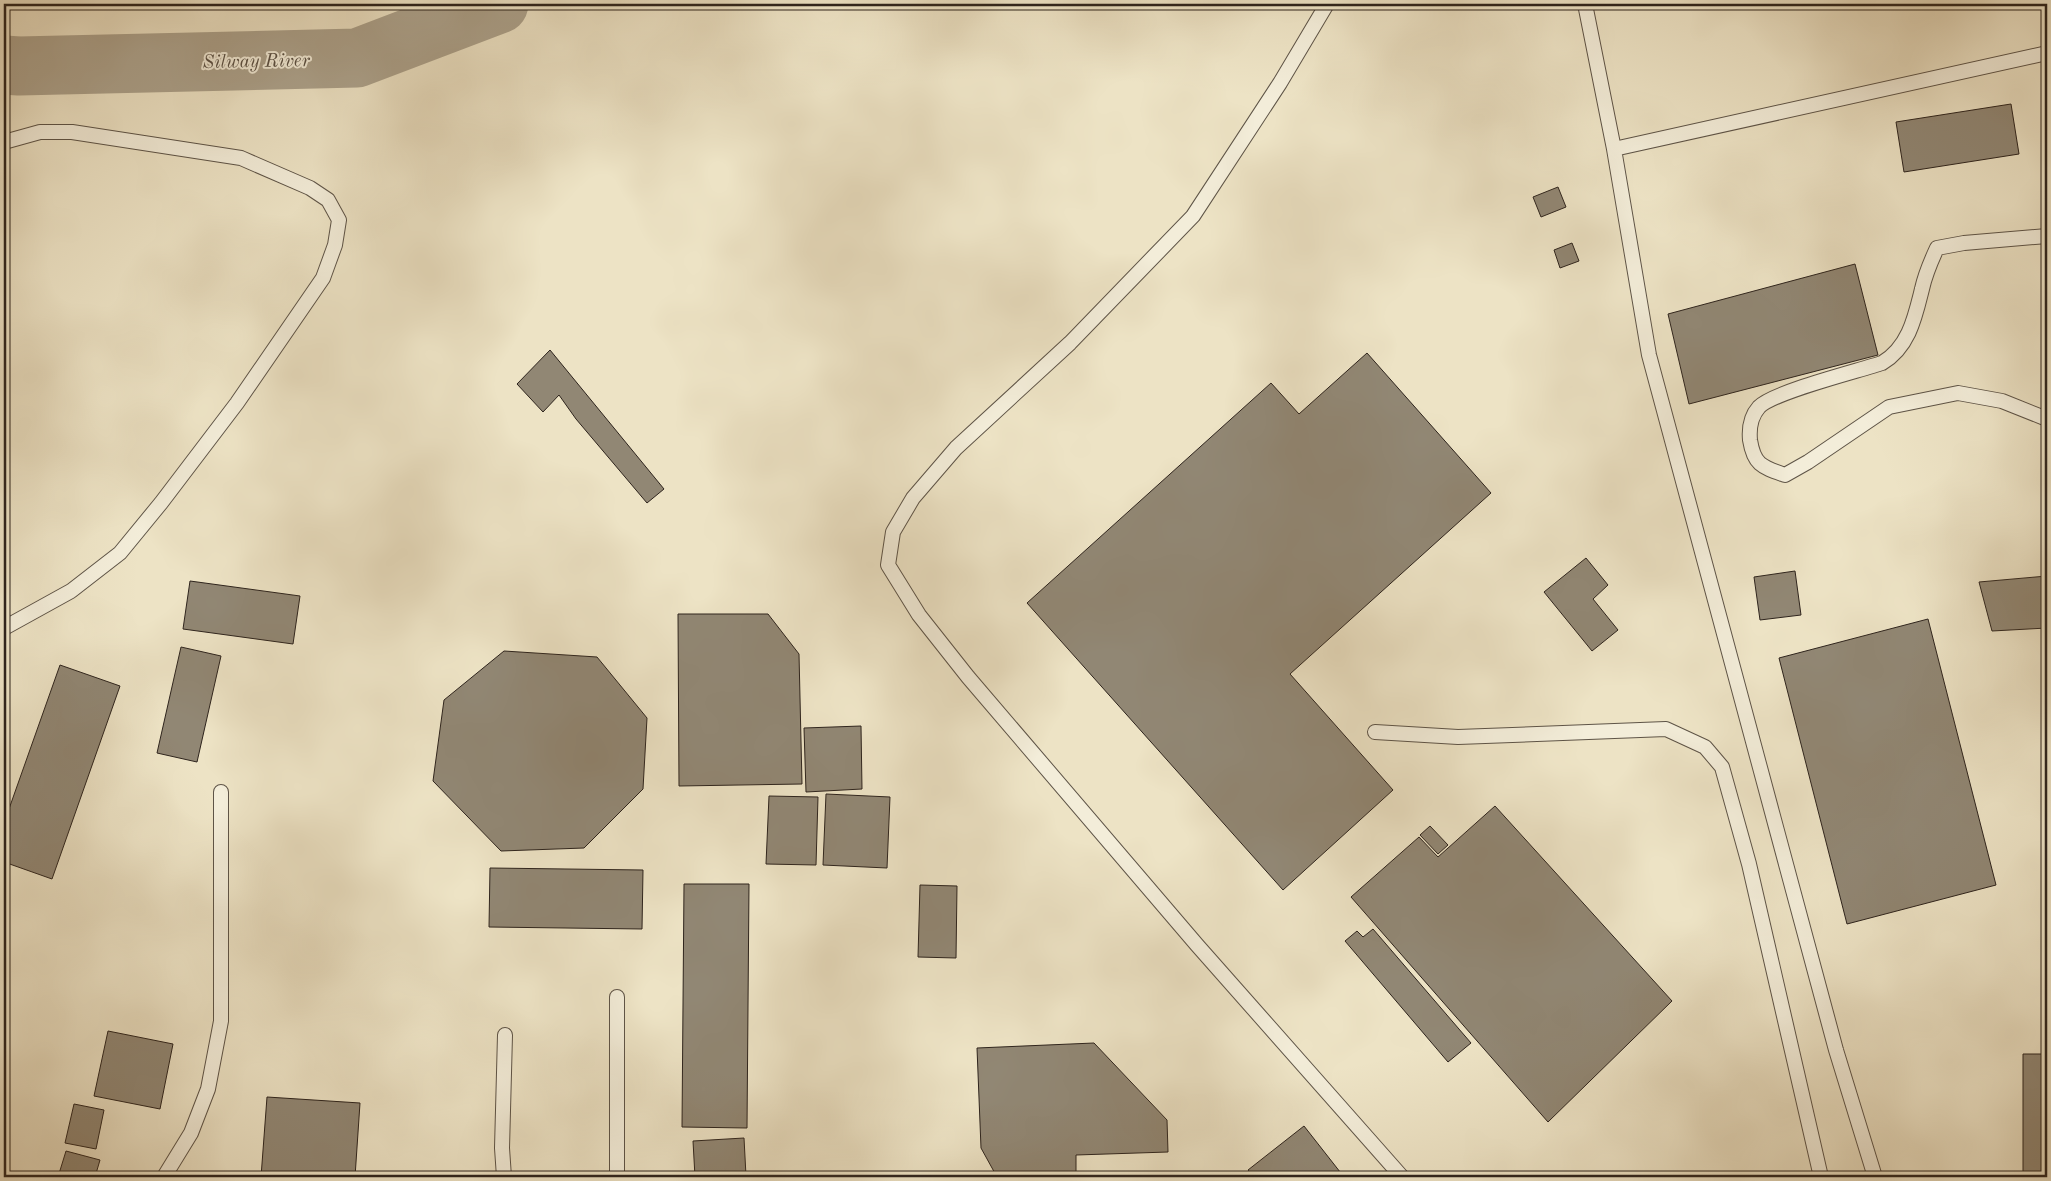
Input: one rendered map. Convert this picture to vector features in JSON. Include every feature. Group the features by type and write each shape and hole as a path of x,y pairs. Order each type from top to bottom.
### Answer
{"lane":[{"path":"1327,4 1280,83 1193,216 1070,343 956,448 913,498 893,532 888,565 919,615 968,677 1197,945 1402,1177"},
{"path":"1585,4 1614,149 1649,355 1836,1050 1875,1177"},
{"path":"1614,149 2047,53"},
{"path":"4,142 40,132 72,132 241,158 310,188 328,200 338,220 335,245 323,278 237,403 161,503 120,553 71,591 4,628"},
{"path":"2047,236 1964,243 1937,248 1922,288 1916,319 1895,354 1882,363 1779,395 1759,407 1752,419 1749,434 1756,460 1766,468 1785,475 1808,462 1889,407 1958,393 2002,401 2047,419"},
{"path":"1375,732 1458,737 1666,729 1705,747 1722,767 1749,864 1821,1177"},
{"path":"164,1177 191,1133 208,1089 221,1021 221,792"},
{"path":"617,997 617,1177"},
{"path":"504,1035 502,1148 504,1177"}],"building":[{"path":"2011,104 2019,154 1904,172 1896,122"},
{"path":"1558,187 1566,207 1541,217 1533,197"},
{"path":"1572,243 1579,261 1560,268 1554,250"},
{"path":"1855,264 1878,355 1689,404 1668,314"},
{"path":"550,350 664,489 647,503 576,419 559,395 543,412 517,384"},
{"path":"1367,353 1491,493 1290,674 1393,790 1283,890 1027,603 1271,383 1299,414"},
{"path":"1586,558 1608,585 1593,599 1618,630 1592,651 1544,592"},
{"path":"1795,571 1801,615 1760,620 1754,577"},
{"path":"2047,576 2047,628 1992,631 1979,582"},
{"path":"190,581 300,596 293,644 183,629"},
{"path":"678,614 768,614 799,654 802,784 679,786"},
{"path":"1928,619 1996,885 1847,924 1779,658"},
{"path":"181,647 221,656 197,762 157,753"},
{"path":"504,651 597,657 647,718 643,789 584,848 501,851 433,781 444,700"},
{"path":"60,665 120,686 52,879 4,862 4,823"},
{"path":"861,726 862,789 806,792 804,728"},
{"path":"826,794 890,797 887,868 823,865"},
{"path":"769,796 818,797 816,865 766,864"},
{"path":"1495,806 1672,1001 1548,1122 1351,897 1419,837 1438,857"},
{"path":"1430,826 1448,845 1438,854 1420,835"},
{"path":"490,868 643,870 642,929 489,927"},
{"path":"684,884 749,884 747,1128 682,1127"},
{"path":"920,885 957,886 956,958 918,957"},
{"path":"1373,929 1471,1043 1448,1062 1345,941 1357,931 1363,937"},
{"path":"108,1031 173,1044 160,1109 94,1096"},
{"path":"2045,1035 2047,1035 2047,1177 2023,1177 2023,1054 2045,1054"},
{"path":"1094,1043 1167,1120 1168,1152 1076,1155 1076,1177 997,1177 981,1148 977,1048"},
{"path":"267,1097 360,1103 355,1177 261,1177"},
{"path":"74,1104 104,1110 96,1149 65,1143"},
{"path":"1304,1126 1344,1177 1254,1177 1248,1170"},
{"path":"744,1138 746,1176 695,1177 693,1141"},
{"path":"66,1151 100,1160 95,1177 58,1177"}],"waterway":[{"name":"Silway River","path":"4,65 357,58 499,4"}]}
